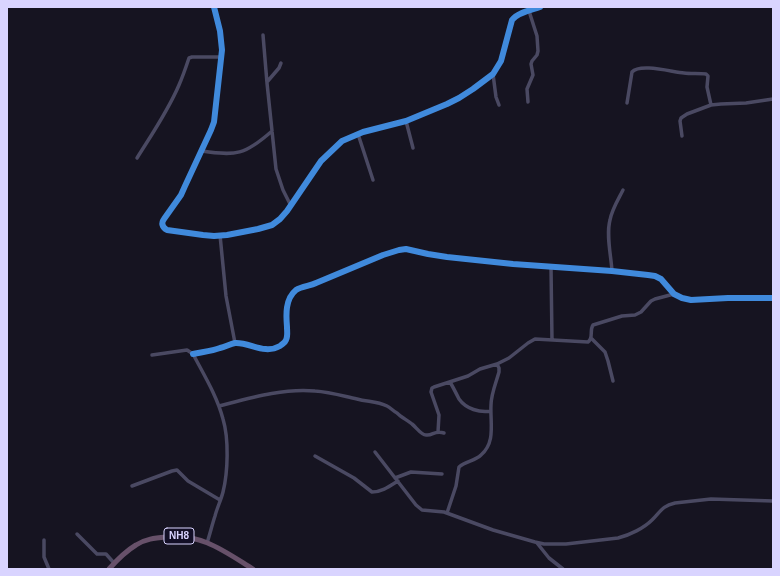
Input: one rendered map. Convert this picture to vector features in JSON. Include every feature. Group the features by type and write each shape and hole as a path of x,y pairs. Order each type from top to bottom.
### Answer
{"highway":[{"name":"NH8","path":"108,569 138,544 151,539 182,536 207,543 253,569"}],"street":[{"path":"214,7 221,41 221,57 214,122 183,190 162,224 166,229 177,232 203,235 220,235 264,228 272,224 280,219 291,206 325,157 342,141 370,130 406,121 459,98 473,90 493,74 501,61 514,17 540,7"},
{"path":"528,102 527,89 533,75 531,64 538,51 537,36 529,11"},
{"path":"263,35 276,169 283,190 291,206"},
{"path":"137,158 167,109 189,58 221,57"},
{"path":"267,83 281,64"},
{"path":"627,103 633,70 638,68 656,68 681,73 707,75 707,87 711,105"},
{"path":"493,74 498,105"},
{"path":"682,136 680,121 681,118 687,114 711,105 746,103 773,99"},
{"path":"406,121 413,148"},
{"path":"202,151 224,154 240,152 261,141 272,131"},
{"path":"358,134 373,180"},
{"path":"612,271 609,227 610,219 623,190"},
{"path":"220,235 226,296 234,343"},
{"path":"193,354 217,349 234,343 266,349 274,349 278,347 284,343 287,338 288,300 296,290 399,250 498,263 612,271 655,276 661,279 674,294 691,300 773,298"},
{"path":"551,267 552,340"},
{"path":"438,432 439,415 431,394 431,390 436,386 468,376 480,369 498,364 532,341 539,339 584,343 588,342 591,338 591,330 593,325 622,316 634,315 641,312 651,301 674,294"},
{"path":"591,338 604,352 613,381"},
{"path":"152,355 187,350 193,354 219,406 225,427 227,454 225,482 207,543"},
{"path":"447,513 456,486 459,467 462,464 474,461 481,456 490,442 492,431 492,399 499,372 498,364"},
{"path":"450,382 464,405 482,412 491,411"},
{"path":"219,406 269,394 304,390 321,391 366,401 378,402 389,407 423,434 427,435 438,432 444,433"},
{"path":"375,452 420,509 447,513 493,530 537,543 566,544 624,537 652,520 662,508 675,503 716,499 773,502"},
{"path":"315,456 354,478 372,492 383,489 411,472 442,474"},
{"path":"132,486 177,470 188,481 220,500"},
{"path":"77,534 97,554 106,554 114,563"},
{"path":"44,540 44,557 49,569"},
{"path":"537,543 549,558 563,569"}],"cycle path":[{"path":"214,7 220,31 222,50 214,122 181,195 162,223 164,228 167,230 214,236 227,235 272,225 287,211 321,161 342,141 363,132 406,121 447,104 473,89 493,74 501,61 512,20 521,13 540,7"},
{"path":"193,354 214,350 235,343 241,343 263,349 280,346 287,338 287,307 292,294 296,290 383,255 406,249 447,257 655,276 661,279 674,294 691,300 773,298"}]}
